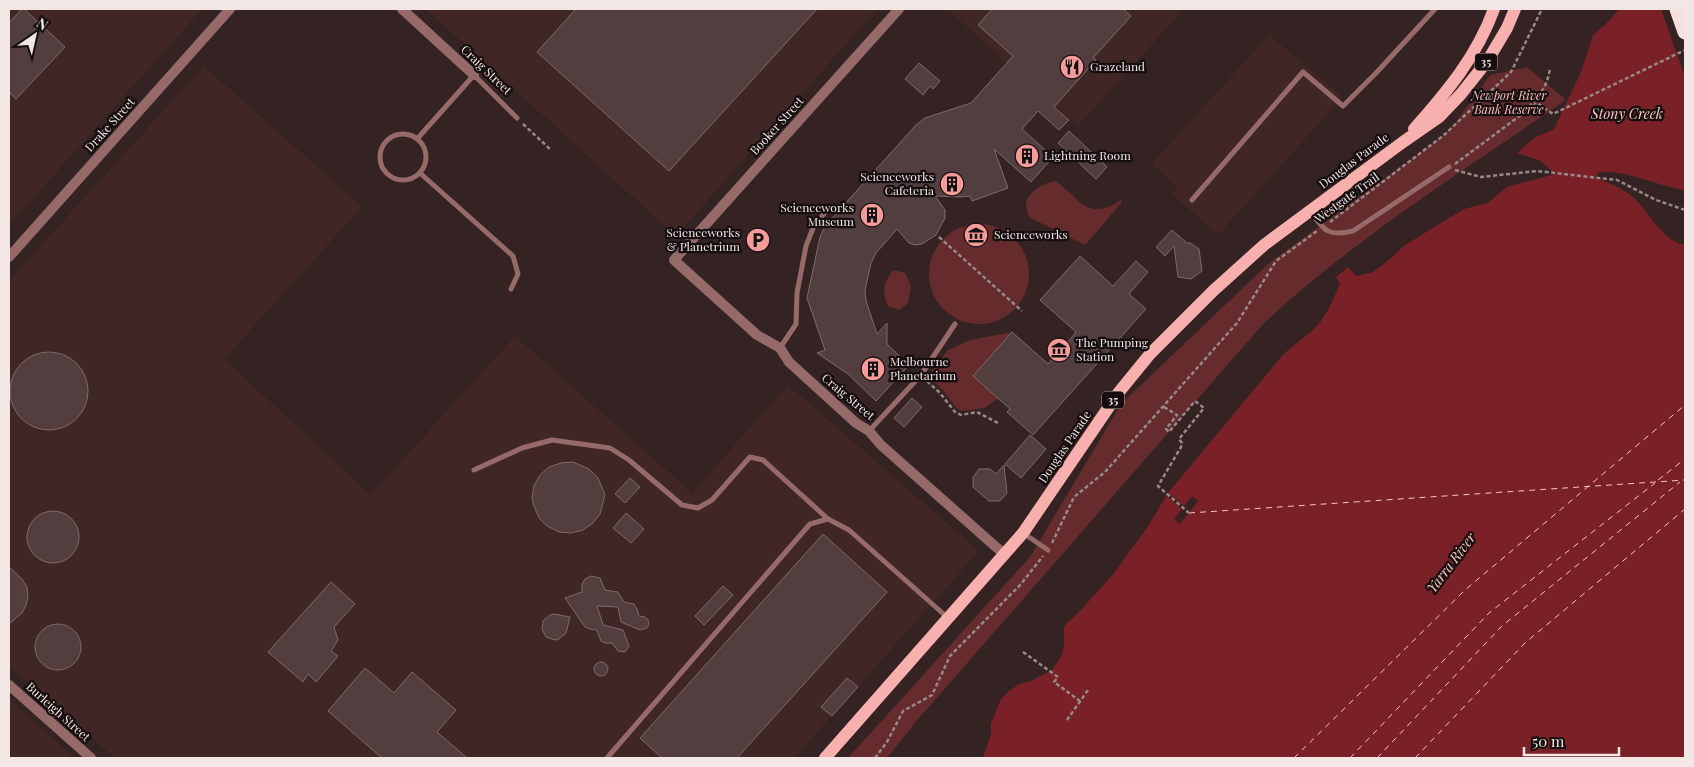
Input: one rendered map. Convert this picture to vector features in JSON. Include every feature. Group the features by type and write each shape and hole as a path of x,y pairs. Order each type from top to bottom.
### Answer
{"highway":[{"path":"1677,9 1685,32"}],"main road":[{"name":"Douglas Parade","path":"1403,142 1442,98 1463,70 1480,40 1494,9"},
{"name":"Douglas Parade","path":"825,758 1023,533 1114,399 1150,354 1219,285 1264,245 1438,117 1466,88 1488,60 1515,9"}],"street":[{"name":"Drake Street","path":"9,257 230,9"},
{"name":"Craig Street","path":"402,9 474,75"},
{"name":"Booker Street","path":"674,260 899,9"},
{"name":"Craig Street","path":"674,260 757,335 780,348 788,362 856,422 869,431 881,445 1005,555"},
{"name":"Burleigh Street","path":"9,685 91,758"}],"lane":[{"path":"1192,200 1303,72 1343,106 1435,9"},
{"name":"Craig Street","path":"474,75 517,118"},
{"path":"418,139 474,75"},
{"path":"403,133 418,139 422,144 426,159 420,173 406,180 391,177 385,172 380,158 380,150 384,143 396,134 403,133"},
{"path":"1310,211 1322,227 1331,233 1354,231 1449,167"},
{"path":"420,173 514,256 518,274 511,289"},
{"path":"780,348 796,324 797,293 806,246 813,228 829,207"},
{"path":"869,431 921,375 955,324"},
{"path":"474,470 522,448 552,440 610,448 629,460 682,505 698,508 712,500 750,457 763,460 828,519 849,530 948,618"},
{"path":"607,758 810,524 828,519"},
{"path":"1023,533 1048,550"}],"path":[{"name":"Westgate Trail","path":"875,758 887,742 903,711 932,694 950,656 1020,584 1048,550 1074,497 1101,476 1237,323 1276,261 1347,210 1444,135 1511,72 1542,9"},
{"path":"1553,114 1685,50"},
{"path":"1449,167 1508,124 1535,101 1545,86 1550,68"},
{"path":"517,118 552,150"},
{"path":"1462,172 1485,176 1537,171 1616,180 1656,200 1685,210"},
{"path":"939,237 1022,311"},
{"path":"921,375 940,393 955,412 961,415 977,412 998,423"},
{"path":"1164,407 1177,415 1166,429 1169,432 1195,401 1204,408 1178,439 1182,443 1181,447 1163,474 1158,486 1189,513"},
{"path":"1023,652 1058,677 1054,682 1080,701"},
{"path":"1067,720 1088,690"}],"shaded area":[{"path":"9,9 202,9 9,225"},
{"path":"426,9 877,9 676,236"},
{"name":"Grazeland","path":"947,9 1184,9 1078,126"},
{"path":"1269,35 1343,97 1218,235 1172,194 1178,188 1152,164"},
{"path":"204,66 362,207 224,359 371,495 515,336 692,493 788,385 979,551 794,758 115,758 9,665 9,281"},
{"path":"9,699 75,758 9,758"}],"green space":[{"name":"Newport River Bank Reserve","path":"1527,67 1566,100 1449,179 1373,234 1299,292 1264,323 914,724 887,758 848,758 1030,557 1121,404 1268,264 1444,135 1457,121 1490,75"},
{"path":"1056,181 1079,201 1093,209 1110,206 1121,200 1122,202 1085,245 1029,217 1026,205 1033,192 1047,183"},
{"path":"979,224 989,225 1007,232 1021,246 1028,264 1028,284 1021,302 1007,316 989,323 979,324 969,323 951,316 937,302 930,284 929,274 930,264 937,246 951,232 969,225"},
{"path":"893,270 905,273 911,286 908,303 899,310 888,306 884,291 887,279"},
{"path":"1013,332 973,376 998,398 985,408 962,411 957,409 943,390 928,376 948,350 970,340"}],"water":[{"path":"1619,9 1685,9 1685,190 1619,173 1599,172 1596,177 1630,194 1669,238 1685,245 1685,758 983,758 991,734 991,723 1001,699 1019,684 1031,681 1052,670 1062,655 1064,628 1067,623 1114,573 1147,528 1166,496 1161,491 1163,489 1168,493 1281,357 1318,325 1329,308 1340,284 1336,277 1348,267 1356,276 1373,272 1405,245 1464,209 1488,203 1507,187 1555,174 1541,161 1517,153 1534,138 1554,129 1581,72 1593,35"}],"pier":[{"path":"1661,9 1685,9 1685,77"},
{"path":"1163,489 1184,506 1192,496 1198,501 1180,524 1174,519 1182,509 1161,491"}],"building":[{"path":"22,9 65,47 16,99 9,92 9,23"},
{"path":"576,9 817,9 669,171 537,52"},
{"path":"992,9 1123,9 1131,16 1093,58 1096,60 1054,107 1069,120 1059,130 1038,111 1022,129 1053,157 1031,182 994,149 1008,188 972,201 970,196 935,196 945,210 945,218 936,235 922,244 915,245 909,243 897,229 876,253 871,263 865,290 866,301 877,334 887,323 887,344 909,365 876,401 848,374 817,353 825,350 807,298 820,237 825,226 916,125 925,118 971,103 1013,56 978,25"},
{"path":"919,63 940,81 933,89 930,86 923,95 905,79"},
{"path":"1069,131 1107,167 1096,179 1058,143"},
{"path":"1172,230 1187,243 1199,249 1202,271 1191,279 1178,277 1174,246 1165,256 1156,247"},
{"path":"1080,256 1113,286 1136,261 1148,272 1129,294 1146,309 1033,435 1007,412 1010,409 973,376 1012,332 1048,364 1068,342 1076,332 1040,300"},
{"path":"49,352 64,355 77,363 85,376 88,391 85,406 77,419 64,427 49,430 34,427 21,419 13,406 10,391 13,376 21,363 34,355"},
{"path":"912,398 922,407 904,427 894,418"},
{"path":"1030,435 1046,449 1021,478 1005,464"},
{"path":"573,462 589,469 598,478 605,495 600,514 593,523 583,530 571,533 559,532 547,526 539,518 532,498 534,486 540,475 549,467"},
{"path":"1004,465 1007,493 1000,501 989,501 973,487 973,477 979,469 990,469 996,474"},
{"path":"630,478 640,487 625,503 615,494"},
{"path":"53,511 67,515 75,523 79,537 75,551 67,559 53,563 39,559 31,551 27,537 31,523 39,515"},
{"path":"626,513 644,529 631,543 613,528"},
{"path":"823,534 887,592 737,758 662,758 640,738"},
{"path":"9,567 22,579 27,587 28,596 22,613 9,624"},
{"path":"591,576 600,578 605,590 618,592 624,602 634,604 639,616 645,617 648,620 647,628 640,630 621,622 618,607 597,606 603,625 623,630 629,646 625,652 618,651 612,643 601,641 597,630 585,627 565,598 582,592 582,584 585,579"},
{"path":"331,582 355,604 334,627 338,640 331,651 338,656 316,682 308,674 303,682 268,652"},
{"path":"723,586 733,595 704,625 695,616"},
{"path":"554,614 570,617 566,633 555,640 546,637 542,629 543,621"},
{"path":"63,624 75,630 80,638 80,656 75,664 67,669 53,670 41,664 36,656 35,642 41,630 49,625"},
{"path":"598,662 604,662 608,669 604,676 598,676 594,672 594,666"},
{"path":"365,668 394,693 412,672 456,710 437,732 467,758 382,758 328,711"},
{"path":"847,678 858,687 832,716 821,707"}],"ferry route":[{"path":"1294,758 1465,590 1685,405"},
{"path":"1658,480 1685,459"},
{"path":"1189,513 1685,480"},
{"path":"1377,758 1502,626 1680,482"},
{"path":"1350,758 1489,613 1655,483"},
{"path":"1415,758 1525,643 1685,509"}],"place":[{"name":"Grazeland","path":"1072,67"},
{"name":"Lightning Room","path":"1027,156"},
{"name":"Scienceworks Cafeteria","path":"952,184"},
{"name":"Scienceworks Museum","path":"872,215"},
{"name":"Scienceworks","path":"976,235"},
{"name":"Scienceworks & Planetrium","path":"758,240"},
{"name":"The Pumping Station","path":"1059,350"},
{"name":"Melbourne Planetarium","path":"873,369"}],"water label":[{"name":"Stony Creek","path":"1627,114"},
{"name":"Yarra River","path":"1451,563"}]}
